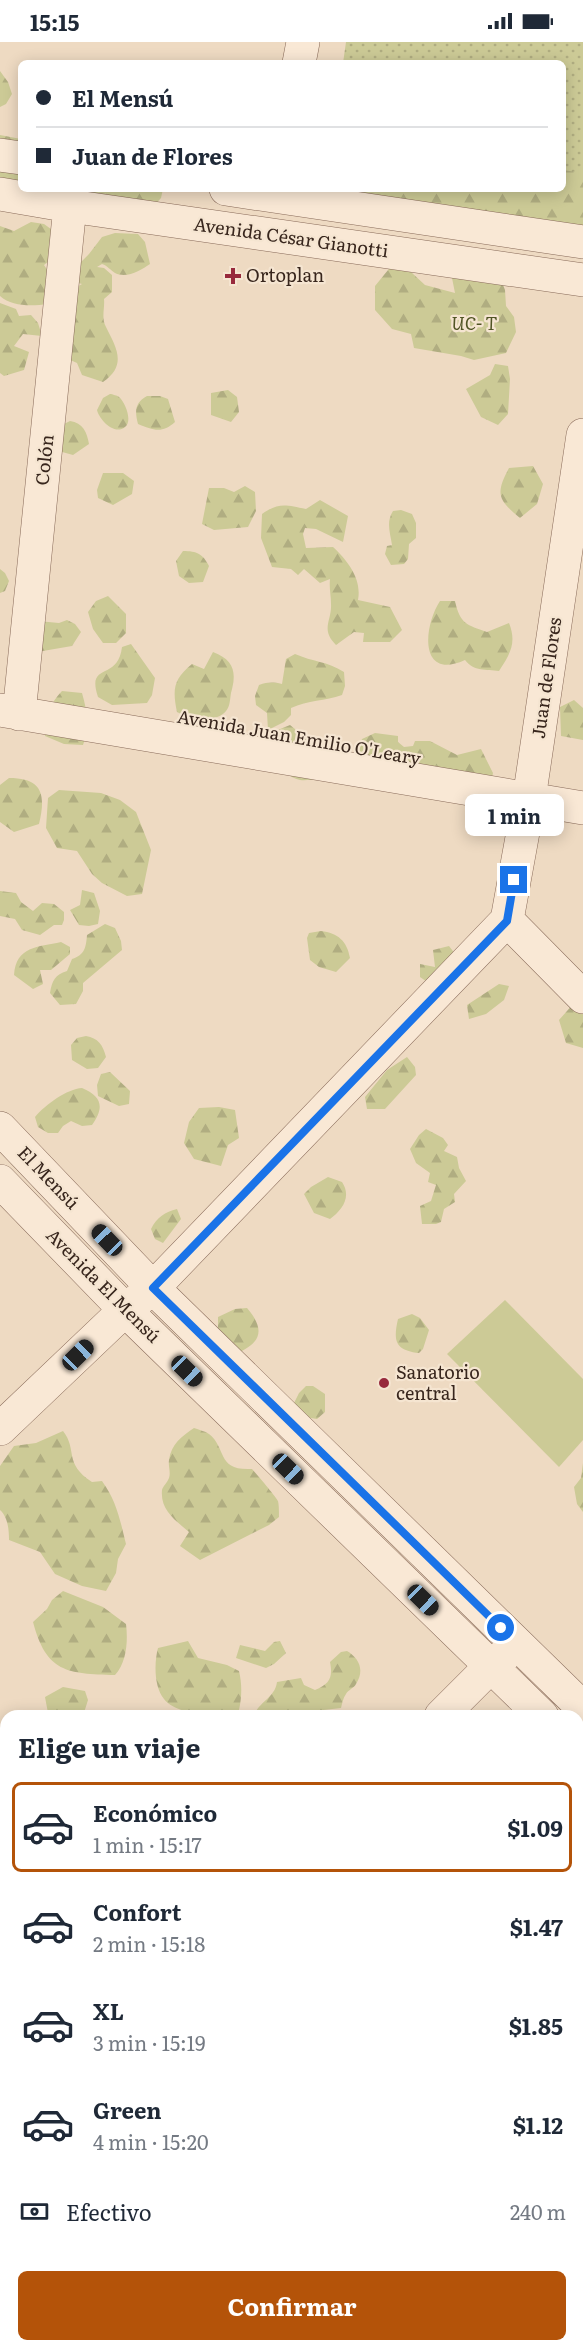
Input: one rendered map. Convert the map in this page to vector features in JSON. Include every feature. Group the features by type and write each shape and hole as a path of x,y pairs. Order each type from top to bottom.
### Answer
{"street":[{"path":"300,60 303,42"},
{"path":"0,155 18,158"},
{"path":"272,235 279,193 583,243"},
{"name":"Avenida César Gianotti","path":"0,194 583,280"},
{"name":"Colón","path":"10,712 70,206"},
{"name":"Juan de Flores","path":"507,921 531,788 583,435"},
{"name":"Avenida Juan Emilio O'Leary","path":"10,712 531,788 583,785"},
{"name":"Avenida Juan Emilio O'Leary","path":"531,788 583,808"},
{"path":"0,1429 125,1310 153,1288 507,921 583,998"},
{"name":"El Mensú","path":"0,1128 153,1288 583,1708"},
{"name":"Avenida El Mensú","path":"0,1181 125,1310 536,1710"},
{"path":"447,1710 490,1666 518,1644"}],"green space":[{"path":"346,42 583,42 583,173 566,170 566,60 343,60"},
{"path":"0,71 8,82 12,94 6,104 0,107"},
{"path":"0,135 18,138 18,192 162,192 161,198 153,207 0,192"},
{"path":"566,160 583,161 583,236 340,192 566,192"},
{"path":"31,222 44,224 62,237 58,254 44,265 48,271 48,304 16,304 0,296 0,226 14,231"},
{"path":"115,233 138,234 145,242 150,264 134,273 124,275 115,273 102,264 97,267 104,268 112,275 112,292 104,299 103,317 118,356 115,369 103,382 82,375 77,363 68,359 75,288 82,284 74,282 80,263 102,237"},
{"name":"UC- T","path":"397,259 425,285 455,293 452,278 467,268 499,275 505,290 506,306 514,317 516,332 506,353 474,360 414,348 411,334 392,329 375,310 375,286"},
{"path":"0,303 16,309 19,316 31,315 38,323 42,336 23,334 14,346 29,352 24,370 4,376 0,373"},
{"name":"UC- T","path":"495,364 508,366 510,379 508,414 498,425 481,417 466,389 490,375"},
{"path":"228,390 237,397 239,412 231,422 211,415 211,393"},
{"path":"110,394 119,397 127,412 127,424 121,429 108,425 97,410 103,398"},
{"path":"147,396 160,396 168,399 175,422 166,428 157,430 138,424 136,408"},
{"path":"70,421 84,429 89,444 73,455 55,450 62,425"},
{"path":"533,466 543,484 537,504 520,518 503,501 502,484 509,468"},
{"path":"103,473 123,473 134,481 132,494 113,505 98,498 97,490"},
{"path":"245,486 255,492 256,511 248,527 214,530 202,524 209,488 224,488 234,492"},
{"path":"320,500 348,516 343,542 316,529 305,528 303,534 306,548 333,547 353,571 358,585 358,600 390,607 402,630 390,642 363,642 364,633 354,632 336,645 328,629 331,610 330,579 320,583 304,569 298,575 291,569 272,567 261,538 262,514 283,506 306,509"},
{"path":"401,510 412,514 416,523 416,538 409,544 408,559 404,564 391,565 385,554 387,546 392,545 390,519 393,511"},
{"path":"183,551 199,554 207,562 209,566 203,582 189,583 179,576 176,561"},
{"path":"0,569 9,581 5,591 0,593"},
{"path":"108,596 126,614 126,633 116,643 103,643 93,629 88,612 96,601"},
{"path":"440,601 455,601 459,615 465,623 487,632 509,623 512,637 511,648 499,671 476,668 465,660 450,665 439,663 432,657 428,637 434,612"},
{"path":"67,620 75,624 81,632 72,646 37,652 38,621 59,623"},
{"path":"131,644 155,678 152,695 147,703 112,705 98,697 96,679 115,665 122,647"},
{"path":"213,652 226,659 232,668 234,679 227,709 221,715 209,719 195,718 177,712 175,690 181,674 192,664 204,669"},
{"path":"295,654 344,672 345,686 342,695 291,708 291,715 284,722 268,730 267,713 256,705 255,696 259,685 282,684 286,659"},
{"path":"62,691 82,693 87,719 83,745 64,744 45,736 48,712"},
{"path":"574,700 583,708 583,740 561,736 560,707"},
{"path":"290,725 321,750 319,779 293,778 281,769 271,756 263,736"},
{"path":"375,733 398,736 398,742 404,747 413,746 415,741 430,741 457,755 481,749 493,773 490,786 359,761 358,750 362,739"},
{"path":"9,778 29,781 39,790 42,805 39,824 14,832 0,822 0,785"},
{"path":"59,790 101,793 120,800 136,812 151,850 142,894 127,896 102,883 92,874 77,851 57,848 46,828 48,798"},
{"path":"82,890 94,893 100,911 98,924 79,925 70,910 80,905"},
{"path":"0,891 16,893 21,902 33,911 42,903 54,904 64,912 62,925 54,925 40,935 22,930 15,919 0,916"},
{"path":"105,924 115,928 122,950 83,983 83,991 76,1004 60,1005 50,993 53,981 67,971 72,959 82,953 87,935"},
{"path":"321,931 341,939 349,952 350,958 336,972 319,967 310,960 307,938 309,933"},
{"path":"61,942 70,947 70,954 51,970 40,970 43,984 33,989 14,975 19,958 24,953 37,947"},
{"path":"449,946 459,959 433,986 420,977 420,964 435,967 433,950"},
{"path":"499,984 509,986 504,1000 486,1014 469,1019 467,1005"},
{"path":"575,1002 583,1007 583,1048 566,1043 559,1020"},
{"path":"86,1036 97,1040 105,1053 106,1057 98,1068 87,1069 72,1060 71,1045 77,1038"},
{"path":"407,1057 415,1067 416,1075 385,1109 367,1109 365,1097 387,1070"},
{"path":"110,1072 130,1091 129,1104 119,1106 98,1096 97,1085 101,1074"},
{"path":"82,1088 98,1099 100,1108 92,1125 82,1126 71,1121 58,1133 48,1133 38,1127 35,1117 45,1107 63,1094"},
{"path":"219,1107 235,1110 239,1138 228,1145 221,1166 194,1159 184,1143 189,1122 199,1108"},
{"path":"426,1129 443,1138 448,1145 444,1151 457,1157 459,1168 466,1181 454,1194 455,1202 444,1209 441,1222 436,1224 422,1224 420,1206 431,1201 436,1185 428,1182 430,1173 416,1163 410,1149"},
{"path":"328,1177 342,1182 346,1193 342,1207 330,1219 314,1213 304,1194"},
{"path":"177,1209 181,1219 163,1243 155,1239 151,1229 156,1221 165,1213"},
{"path":"505,1300 583,1379 583,1440 559,1467 447,1354"},
{"path":"247,1308 257,1323 258,1335 251,1345 236,1354 218,1339 218,1317 235,1309"},
{"path":"412,1314 420,1318 429,1330 423,1349 419,1353 400,1347 396,1339 398,1319"},
{"path":"306,1386 313,1386 325,1394 325,1412 317,1419 298,1416 292,1407 299,1393"},
{"path":"194,1428 204,1431 215,1440 227,1462 241,1469 252,1469 277,1499 279,1509 279,1517 269,1525 200,1560 180,1546 189,1532 166,1509 162,1497 163,1489 170,1476 169,1462 172,1449 181,1437"},
{"path":"63,1431 70,1444 77,1469 92,1482 102,1481 115,1504 120,1519 126,1544 118,1559 116,1573 106,1591 82,1586 55,1574 40,1552 9,1540 6,1520 0,1510 0,1466 14,1446 36,1443"},
{"path":"583,1463 583,1512 577,1504 574,1487 581,1478"},
{"path":"63,1591 103,1607 126,1624 126,1651 115,1675 71,1671 61,1667 45,1651 38,1639 33,1622"},
{"path":"188,1641 198,1658 227,1665 239,1671 241,1700 239,1710 182,1710 170,1705 158,1688 156,1661 158,1648"},
{"path":"280,1641 286,1653 266,1668 236,1658 240,1645 265,1651 274,1642"},
{"path":"347,1651 355,1657 360,1674 355,1685 345,1696 341,1708 257,1710 273,1692 277,1682 301,1678 304,1685 315,1690 324,1685 331,1676 330,1662 341,1652"},
{"path":"63,1687 85,1691 88,1700 85,1710 47,1710 45,1697"}],"place":[{"name":"Ortoplan","path":"233,276"},
{"name":"Sanatorio central","path":"384,1383"}],"route":[{"path":"501,1628 153,1288 507,921 514,880"}]}
